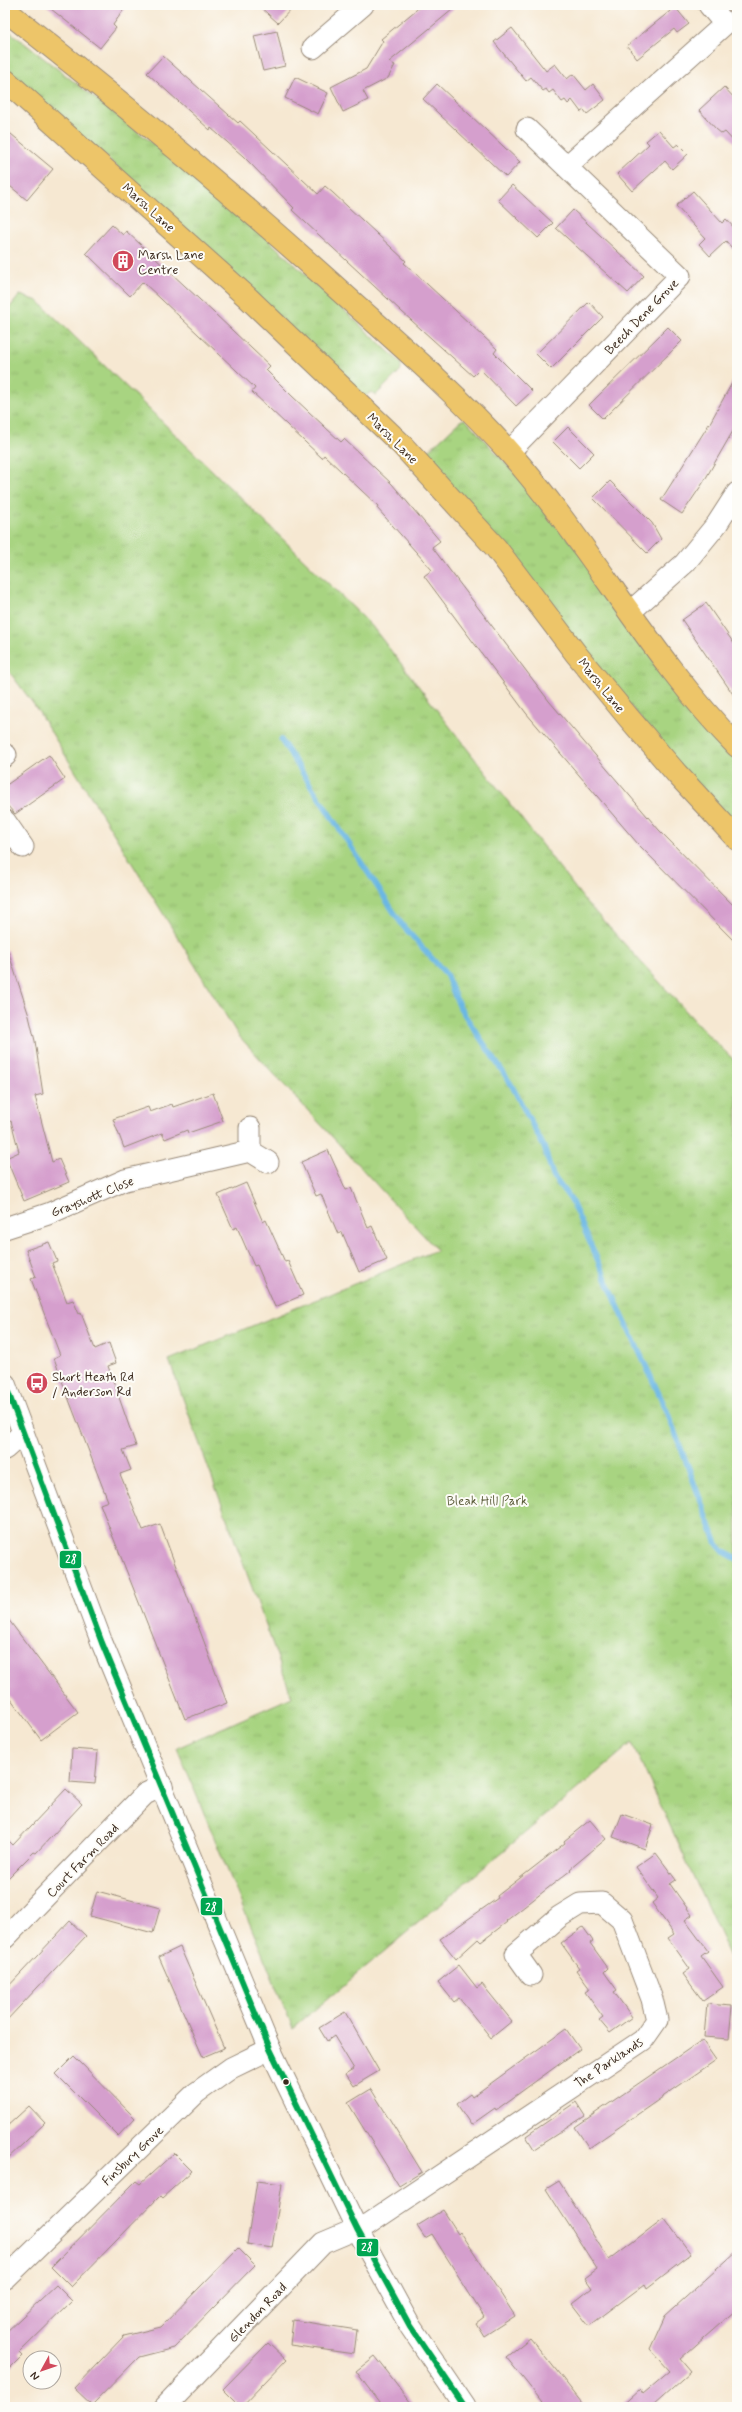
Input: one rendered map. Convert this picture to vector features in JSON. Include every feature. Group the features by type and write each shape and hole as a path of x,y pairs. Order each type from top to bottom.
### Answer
{"main road":[{"path":"5,10 179,149 267,224 454,393 509,452 567,522 630,612 687,688 737,746"},
{"name":"Marsh Lane","path":"5,80 246,296 401,444 496,548 624,712 677,774 737,838"}],"street":[{"path":"312,48 363,5"},
{"path":"567,166 725,24 709,5"},
{"name":"Beech Dene Grove","path":"509,452 680,276 527,129"},
{"path":"630,612 685,563 717,524 737,493"},
{"path":"5,821 23,847"},
{"path":"250,1128 250,1151 268,1162"},
{"name":"Grayshott Close","path":"5,1228 48,1214 125,1180 250,1151"},
{"path":"5,1384 102,1643 270,2049 357,2229 410,2326 465,2407"},
{"path":"5,1449 23,1433"},
{"name":"Court Farm Road","path":"5,1938 145,1794 162,1786"},
{"name":"The Parklands","path":"357,2229 368,2224 643,2040 657,2020 652,1999 622,1920 602,1904 580,1904 559,1917 516,1954 532,1975"},
{"name":"Finsbury Grove","path":"6,2278 196,2093 231,2068 270,2049"},
{"name":"Glendon Road","path":"165,2407 323,2243 357,2229"}],"green space":[{"path":"5,28 223,198 401,363 401,370 376,395 371,392 364,397 232,272 98,149 5,71"},
{"name":"Bleak Hill Park","path":"20,295 38,301 371,625 586,902 707,1034 737,1063 737,1971 632,1743 293,2028 177,1748 292,1697 169,1360 437,1250 238,1035 35,706 5,666 5,313"},
{"path":"465,419 531,491 737,756 737,827 685,772 427,459 428,451 460,421"}],"building":[{"path":"46,5 127,5 113,25 116,28 100,48"},
{"path":"258,5 295,5 278,23"},
{"path":"422,5 458,5 389,62 395,65 388,78 363,91 368,100 343,112 331,87 366,69 383,41 381,39"},
{"path":"675,7 689,24 677,33 674,29 637,59 627,46"},
{"path":"512,28 546,71 555,64 567,79 573,74 586,90 593,84 605,100 587,114 584,110 581,112 572,100 568,104 565,100 562,102 553,90 549,93 546,89 543,91 531,77 526,81 494,42"},
{"path":"277,31 285,66 263,71 254,36"},
{"path":"163,56 238,123 240,121 318,194 325,186 333,193 406,261 404,263 497,349 494,353 532,391 516,406 480,369 473,376 401,311 292,210 294,208 243,156 211,128 210,130 147,73"},
{"path":"295,77 328,93 318,114 285,98"},
{"path":"437,84 520,162 506,177 423,99"},
{"path":"724,87 737,101 737,145 725,132 722,134 716,129 699,110"},
{"path":"5,129 53,169 27,200 5,182"},
{"path":"659,130 674,147 678,144 688,154 672,169 665,161 632,191 617,174 649,144 646,141"},
{"path":"512,185 553,223 538,238 498,200"},
{"path":"693,191 722,223 726,219 737,231 737,254 726,241 710,256 699,244 705,238 676,206"},
{"path":"573,210 644,276 628,293 556,228"},
{"path":"112,225 123,235 126,231 270,366 266,370 292,396 341,442 344,439 392,484 440,541 432,547 549,701 659,830 737,909 737,944 638,844 526,713 424,576 432,570 377,508 378,506 324,455 322,458 252,392 255,388 143,282 130,296 86,253"},
{"path":"589,302 603,317 551,369 536,354"},
{"path":"668,327 682,341 603,419 589,405"},
{"path":"737,374 737,424 703,483 682,514 661,500 711,421"},
{"path":"568,427 594,453 579,468 553,442"},
{"path":"610,481 652,523 661,539 647,553 593,498"},
{"path":"706,603 737,648 737,700 682,620"},
{"path":"49,755 65,779 15,814 5,803 5,786"},
{"path":"8,951 29,1016 35,1041 43,1094 35,1096 52,1162 59,1159 69,1182 24,1201 6,1158 19,1152 11,1121 5,1123 5,952"},
{"path":"213,1093 223,1121 188,1133 187,1130 165,1139 162,1133 124,1148 113,1119 148,1107 150,1112 172,1104 173,1107"},
{"path":"328,1150 346,1190 351,1188 368,1228 372,1226 387,1260 359,1272 342,1232 338,1234 321,1194 316,1196 301,1162"},
{"path":"246,1183 263,1222 266,1220 285,1262 288,1261 303,1295 275,1307 257,1265 254,1266 237,1227 233,1229 218,1195"},
{"path":"49,1242 57,1261 52,1263 67,1302 73,1300 79,1314 81,1313 95,1349 109,1343 116,1363 108,1366 136,1446 123,1450 131,1470 120,1474 143,1530 160,1524 227,1703 185,1719 100,1504 108,1501 54,1358 60,1355 31,1279 36,1277 26,1250"},
{"path":"5,1615 78,1712 41,1740 5,1691"},
{"path":"72,1749 98,1751 95,1784 70,1782"},
{"path":"66,1789 82,1804 36,1853 34,1852 5,1881 5,1837 13,1845"},
{"path":"622,1814 653,1825 645,1849 613,1837"},
{"path":"590,1820 606,1839 570,1869 571,1870 506,1921 507,1922 481,1942 478,1939 456,1959 440,1939 498,1898 497,1896 565,1843 564,1841"},
{"path":"656,1853 676,1880 670,1884 692,1915 685,1920 708,1951 701,1956 723,1987 703,2001 683,1974 690,1969 668,1938 674,1934 652,1903 658,1898 636,1867"},
{"path":"97,1891 160,1908 153,1933 90,1916"},
{"path":"70,1921 86,1936 5,2022 5,1990"},
{"path":"583,1927 593,1941 590,1943 608,1968 604,1972 617,1990 614,1992 632,2017 610,2033 599,2020 603,2017 585,1992 590,1989 576,1970 579,1968 561,1943"},
{"path":"180,1947 224,2048 203,2057 159,1957"},
{"path":"459,1965 477,1988 482,1984 512,2021 491,2038 459,1998 454,2002 438,1982"},
{"path":"707,2004 732,2006 729,2039 704,2037"},
{"path":"345,2012 379,2071 354,2086 346,2074 354,2069 334,2036 327,2041 319,2028"},
{"path":"566,2029 580,2049 496,2110 495,2108 471,2125 457,2104 470,2094 472,2097"},
{"path":"702,2040 716,2060 589,2148 575,2127"},
{"path":"74,2056 135,2118 118,2136 56,2074"},
{"path":"371,2089 422,2172 399,2186 348,2103"},
{"path":"576,2102 585,2116 534,2149 526,2136"},
{"path":"29,2106 45,2123 5,2161 5,2128"},
{"path":"174,2153 192,2171 162,2198 160,2196 71,2287 51,2267 136,2181 140,2184"},
{"path":"257,2181 282,2184 272,2248 247,2244"},
{"path":"559,2181 609,2260 664,2218 691,2254 647,2288 645,2284 589,2326 572,2304 592,2288 585,2278 597,2269 546,2189"},
{"path":"443,2210 458,2233 460,2231 515,2316 484,2336 476,2323 484,2317 432,2234 425,2238 417,2226"},
{"path":"238,2248 255,2265 174,2348 139,2357 92,2405 74,2388 124,2336 161,2327"},
{"path":"737,2251 737,2309 680,2359 691,2372 653,2406 654,2407 620,2407 640,2389 643,2394 670,2371 650,2349 665,2316"},
{"path":"56,2285 72,2301 19,2353 22,2356 5,2373 5,2333"},
{"path":"293,2320 357,2330 354,2354 290,2345"},
{"path":"530,2338 585,2407 546,2407 506,2357"},
{"path":"268,2343 286,2360 241,2407 223,2389"},
{"path":"375,2356 414,2407 383,2407 366,2385 356,2371"}],"waterway":[{"path":"281,740 403,926 446,974 460,1008 511,1084 544,1147 553,1176 571,1200 667,1411 717,1544 724,1552 737,1559"}],"transit line":[{"name":"28","path":"5,1384 102,1643 270,2049 357,2229 410,2326 465,2407"}],"place":[{"name":"Marsh Lane Centre","path":"123,261"},
{"name":"Short Heath Rd / Anderson Rd","path":"37,1383"}]}
